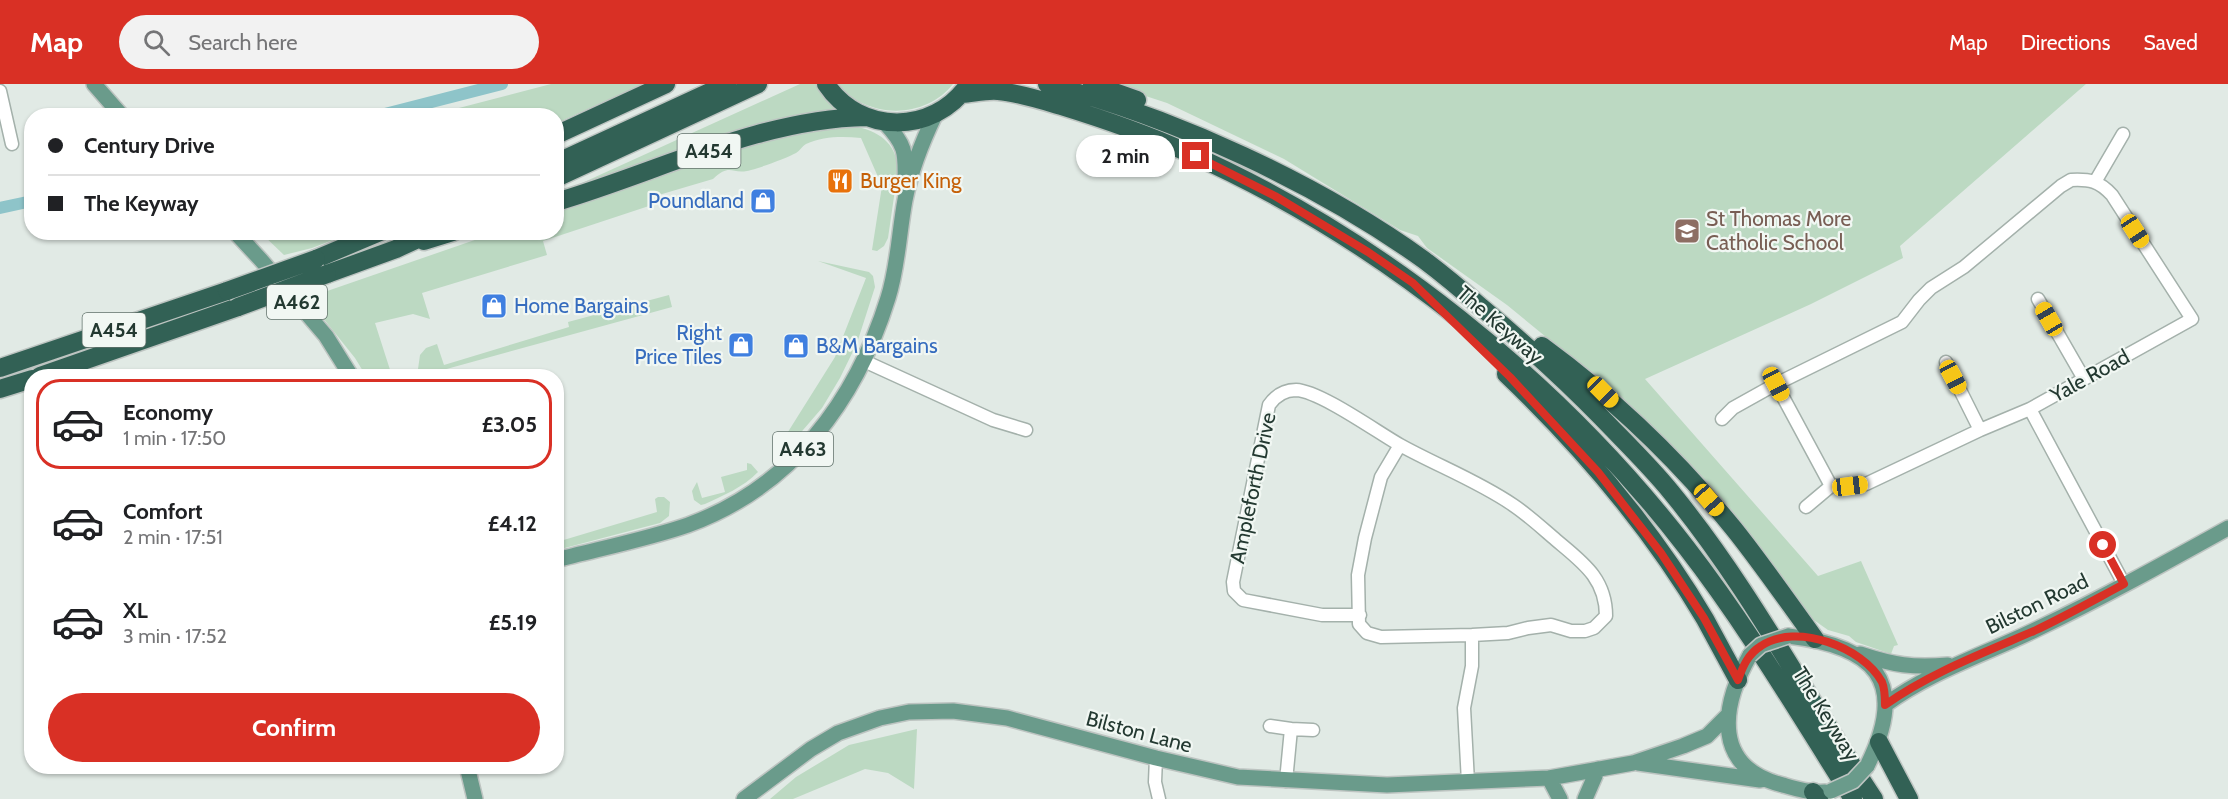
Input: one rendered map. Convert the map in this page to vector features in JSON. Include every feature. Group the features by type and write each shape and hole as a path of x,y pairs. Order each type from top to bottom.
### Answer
{"highway":[{"path":"564,131 666,84"},
{"path":"564,159 727,84"},
{"path":"564,174 758,84"},
{"path":"826,84 845,106 866,117 885,123 912,122 935,115 954,102 966,89"},
{"name":"The Keyway","path":"1047,84 1124,108 1217,143 1361,218 1443,275 1528,346 1579,395 1670,491 1743,592 1874,799"},
{"path":"1092,84 1149,104 1187,122 1217,143"},
{"name":"The Keyway","path":"966,89 1020,95 1089,115 1154,138 1217,166 1275,196 1368,252 1449,309 1526,376 1612,460 1647,499 1687,548 1741,624 1853,799"},
{"name":"A454","path":"564,199 735,142 791,126 834,118 866,117"},
{"name":"A454","path":"0,368 227,291 361,240"},
{"path":"396,249 416,240"},
{"name":"A454","path":"60,369 426,240"},
{"path":"1443,275 1603,392 1683,471 1734,529 1815,639"},
{"path":"1413,283 1510,377 1586,458 1614,492 1661,553 1704,618 1738,680"},
{"path":"0,389 24,382"},
{"path":"1879,742 1909,799"}],"main road":[{"path":"94,84 115,108"},
{"path":"905,199 916,159 935,115"},
{"path":"885,123 899,137 904,148 905,199"},
{"name":"A463","path":"564,558 685,526 726,507 772,477 812,441 856,378 864,361 888,297 905,199"},
{"name":"A462","path":"242,240 326,336 347,369"},
{"name":"Bilston Road","path":"1885,705 1905,690 2037,629 2228,528"},
{"path":"1634,763 1763,780 1821,794 1853,781 1867,766 1879,742 1885,705 1884,685 1866,662 1851,651 1815,639 1788,636 1761,645 1750,655 1732,694 1728,715 1732,746 1740,763 1763,780"},
{"name":"Bilston Road","path":"1851,651 1910,666 1958,664"},
{"name":"Bilston Lane","path":"744,799 811,749 838,733 880,718 909,712 952,711 1007,718 1216,774 1286,781 1387,785 1549,778"},
{"path":"1560,799 1549,778 1634,763 1683,746 1707,736 1728,715"},
{"path":"1585,799 1598,769"},
{"path":"469,774 475,799"}],"street":[{"path":"0,87 4,84"},
{"path":"0,91 4,130 12,144"},
{"path":"1722,419 1733,408 1776,384 1902,322 1931,288 1964,267 2061,186 2071,180 2095,182 2123,134"},
{"name":"Yale Road","path":"1831,486 1866,484 2030,409 2192,319 2112,195 2102,185 2095,182"},
{"path":"2038,299 2084,379"},
{"path":"864,361 993,420 1026,430"},
{"path":"1946,362 1980,430"},
{"path":"1776,384 1831,486 1806,507"},
{"name":"Ampleforth Drive","path":"1360,615 1322,615 1299,611 1243,600 1234,591 1233,582 1269,405 1281,393 1297,390 1317,396 1400,445"},
{"path":"2030,409 2124,584"},
{"path":"1400,445 1466,477 1514,506 1587,566 1600,586 1606,601 1606,616 1594,628 1585,631 1571,631 1551,625 1508,633 1381,637 1372,636 1362,629 1360,615 1358,575 1372,509 1381,477 1400,445"},
{"path":"1468,782 1464,708 1472,666 1472,635"},
{"path":"1270,726 1313,730"},
{"path":"1286,781 1291,729"},
{"path":"1156,758 1155,782 1159,799"}],"green space":[{"path":"551,84 643,84 564,120 564,108 459,108"},
{"path":"800,84 816,84 847,113 571,188"},
{"path":"838,84 953,84 941,96 927,104 896,111 864,104 850,96"},
{"name":"St Thomas More Catholic School","path":"1109,84 2086,84 1900,246 1903,258 1811,304 1645,379 1818,576 1861,561 1898,645 1894,646 1891,654 1856,642 1849,636 1828,630 1811,618 1589,372 1507,305 1427,248 1418,236 1400,230 1284,159 1167,103"},
{"path":"854,126 871,131 890,145 897,160 898,169 888,238 884,246 877,251 872,250 882,186 861,138 847,137 819,139 806,144 792,155 758,168 742,172 723,171 713,179 652,197 655,204 564,234 564,209 719,154 795,132"},
{"path":"268,240 333,240 312,248 284,255"},
{"path":"475,240 546,240 543,241 547,255 422,293 430,319 413,314 375,323 390,369 362,369 307,298"},
{"path":"818,261 869,272 873,276 875,287 857,343 822,408 784,452 776,451 774,447 776,441 781,443 835,357 866,278"},
{"path":"669,295 672,307 447,369 418,369 420,355 426,348 437,344 444,365 569,327 568,322"},
{"path":"747,463 758,472 746,482 705,504 701,505 694,500 692,491 697,482 702,498 725,492 721,477 747,470"},
{"path":"664,497 670,502 669,516 660,523 564,548 564,540 657,512 655,499"},
{"path":"917,729 914,789 888,773 865,769 793,799 770,799 796,777 849,745"}],"waterway":[{"path":"408,108 502,84"},
{"path":"0,208 24,203"}],"place":[{"name":"Burger King","path":"840,181"},
{"name":"Poundland","path":"763,201"},
{"name":"St Thomas More Catholic School","path":"1687,231"},
{"name":"Home Bargains","path":"494,306"},
{"name":"Right Price Tiles","path":"741,345"},
{"name":"B&M Bargains","path":"796,346"}],"route":[{"path":"1196,156 1275,196 1368,252 1413,283 1510,377 1586,458 1621,500 1661,553 1704,618 1738,680 1750,655 1761,645 1788,636 1815,639 1851,651 1866,662 1884,685 1885,705 1905,690 2037,629 2124,584 2103,545"}]}
